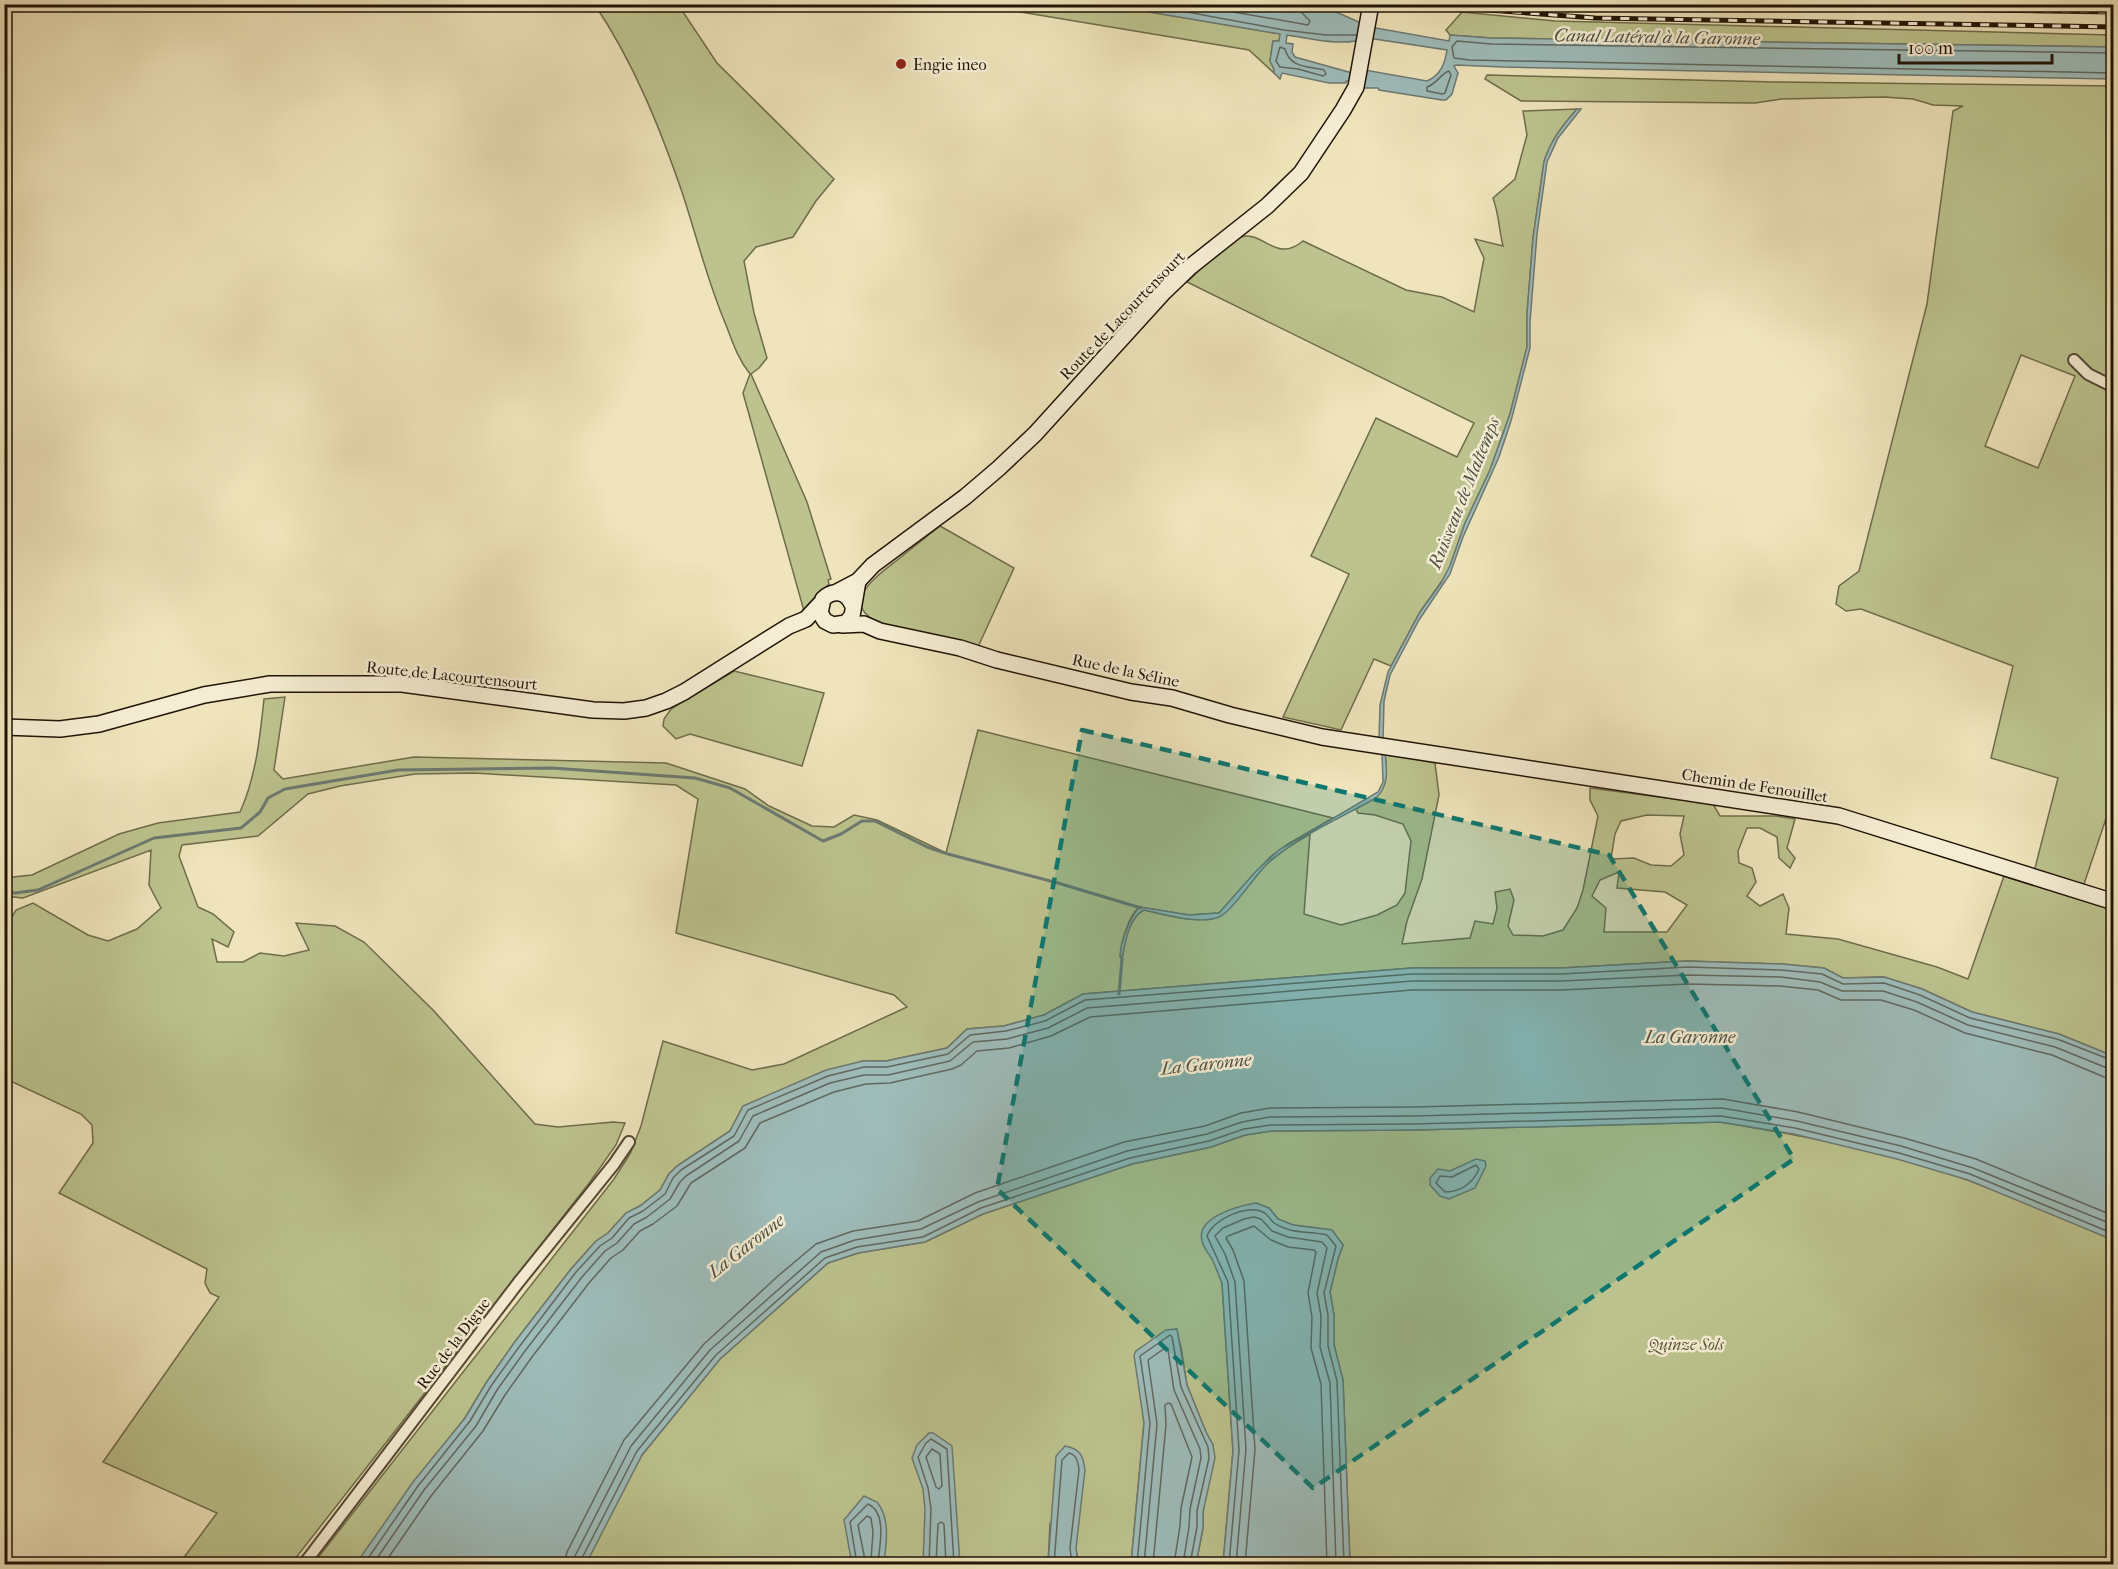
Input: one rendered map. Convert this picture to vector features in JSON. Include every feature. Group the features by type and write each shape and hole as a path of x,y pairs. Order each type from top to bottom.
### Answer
{"main road":[{"name":"Route de Lacourtensourt","path":"4,727 60,729 99,724 204,695 270,684 402,684 593,710 624,711 646,708 684,692 780,632 806,620 827,595 858,581 873,565 999,468 1035,435 1164,292 1190,267 1287,188 1314,155 1358,80 1371,4"},
{"path":"806,620 835,624 849,620 858,581"},
{"path":"837,592 847,596 864,624"},
{"path":"820,604 822,617 835,624"},
{"name":"Rue de la Séline","path":"835,624 864,624 880,631 960,648 997,660 1131,692 1159,695 1230,715 1382,747"},
{"name":"Chemin de Fenouillet","path":"1382,747 1839,816 2114,902"}],"street":[{"path":"2074,360 2088,374 2114,387"},
{"name":"Rue de la Digue","path":"304,1564 511,1292 614,1164 629,1142"}],"highlighted area":[{"path":"1082,730 1609,855 1794,1159 1313,1488 997,1189"}],"green space":[{"path":"595,5 681,5 681,9 717,63 834,179 816,201 793,237 756,247 744,261 754,313 767,358 751,374 807,502 831,579 804,611 743,393 750,374 736,351 720,309 683,195 655,121 634,73"},
{"path":"979,5 1108,5 1281,34 1279,41 1273,41 1270,61 1274,73 1249,50"},
{"path":"1462,12 1555,21 2112,35 2114,47 1491,38 1450,35 1446,30"},
{"path":"1487,75 1775,82 2113,86 2114,795 2083,887 2034,872 2058,778 1991,758 2013,666 1861,609 1846,611 1836,604 1839,586 1859,571 1927,304 1953,111 1963,106 1933,105 1913,99 1884,97 1781,99 1755,103 1521,101 1485,79","holes":["2021,355 2075,376 2038,468 1985,446"]},
{"path":"1577,109 1553,140 1544,162 1533,238 1527,314 1527,347 1510,414 1490,470 1465,523 1450,566 1420,612 1391,666 1374,659 1341,730 1283,717 1349,574 1311,556 1376,418 1457,457 1474,423 1187,282 1237,238 1254,237 1276,248 1284,249 1303,241 1406,290 1442,297 1474,312 1484,258 1475,239 1503,246 1493,198 1515,179 1527,135 1523,111"},
{"path":"940,526 1014,568 978,647 881,624 868,616 862,608 861,600 870,584"},
{"path":"734,671 824,693 802,766 690,734 676,739 663,726 664,719 671,709"},
{"path":"285,697 274,770 283,779 414,757 666,763 745,789 769,806 812,826 834,827 854,815 877,820 946,853 978,730 1333,818 1270,857 1219,913 1189,915 1139,907 1126,930 1120,957 1122,959 1131,925 1144,910 1199,920 1217,917 1235,902 1270,861 1310,834 1304,914 1341,925 1377,915 1397,905 1405,893 1411,841 1403,824 1375,815 1358,813 1356,809 1383,788 1386,774 1385,753 1435,763 1439,795 1422,879 1407,921 1402,944 1470,938 1475,921 1493,924 1497,908 1495,892 1510,889 1514,900 1508,926 1513,935 1543,936 1563,930 1577,908 1583,890 1598,816 1590,800 1590,788 1713,804 1720,816 1776,816 1795,819 1787,848 1795,858 1790,868 1779,858 1777,837 1760,828 1747,828 1738,851 1739,863 1752,868 1756,882 1747,896 1760,906 1783,894 1789,908 1786,934 1838,939 1937,967 1968,979 2004,876 2113,910 2113,1056 2059,1034 1972,1012 1922,989 1884,977 1843,978 1824,968 1782,964 1687,961 1561,968 1412,968 1083,994 1044,1015 1004,1026 967,1029 947,1048 886,1061 863,1061 743,1106 730,1131 677,1166 669,1174 660,1190 640,1206 626,1213 571,1269 514,1343 465,1418 356,1564 313,1564 614,1179 630,1154 641,1126 663,1041 752,1070 784,1064 907,1007 894,995 676,933 698,799 676,785 474,773 415,774 340,786 308,794 258,836 182,845 179,856 198,907 213,914 234,932 228,947 212,939 217,962 243,962 260,953 284,956 309,950 296,923 335,926 364,942 434,1011 535,1124 558,1127 625,1123 616,1145 590,1182 291,1564 179,1564 217,1513 103,1462 219,1297 210,1293 205,1283 207,1269 59,1193 93,1143 92,1125 81,1114 4,1078 5,928 16,910 33,903 88,935 108,941 137,929 161,908 149,885 151,850 23,898 5,896 4,878 32,875 119,834 158,823 240,812 254,771 264,699","holes":["1647,815 1684,816 1680,834 1684,855 1671,866 1651,865 1634,858 1611,859 1615,834 1621,821","1619,872 1617,888 1665,892 1687,905 1667,932 1604,932 1606,908 1592,896 1600,880"]},
{"name":"Quinze Sols","path":"1720,1122 1815,1139 1940,1170 2113,1240 2113,1564 1350,1564 1343,1380 1334,1345 1334,1315 1330,1292 1343,1245 1331,1230 1293,1225 1278,1219 1269,1208 1203,1244 1213,1259 1222,1283 1233,1451 1223,1564 1196,1564 1203,1528 1203,1512 1213,1445 1187,1385 1176,1329 1136,1351 1144,1423 1131,1564 1078,1564 1076,1548 1050,1524 1048,1564 582,1564 642,1455 719,1360 828,1263 858,1253 925,1242 983,1214 1132,1164 1211,1147 1245,1135 1271,1131 1415,1130"}],"water":[{"path":"1108,5 1299,5 1334,11 1370,27 1449,41 1450,35 1491,38 2113,47 2113,79 1456,65 1454,66 1458,73 1452,94 1446,100 1442,100 1378,88 1365,88 1362,83 1346,81 1346,83 1329,83 1282,73 1280,79 1274,73 1270,61 1273,41 1279,41 1280,34","holes":["1287,35 1338,42 1368,38 1447,50 1441,68 1427,81 1365,70 1363,76 1295,57 1292,52 1293,44 1286,43"]},
{"path":"1577,109 1581,109 1558,138 1547,162 1537,234 1530,348 1511,421 1499,457 1463,537 1450,574 1419,620 1390,675 1384,701 1383,742 1379,741 1380,705 1388,672 1420,612 1450,566 1465,523 1490,470 1510,414 1527,347 1527,314 1533,238 1544,162 1553,140"},
{"path":"1382,753 1385,753 1386,777 1383,788 1376,798 1308,835 1270,861 1227,912 1221,916 1194,920 1144,910 1131,925 1122,960 1121,949 1125,933 1140,907 1189,915 1219,913 1257,870 1279,850 1378,792 1383,782"},
{"name":"La Garonne","path":"1687,961 1782,964 1824,968 1843,978 1884,977 1922,989 1972,1012 2059,1034 2113,1056 2113,1240 1968,1180 1897,1159 1794,1134 1720,1122 1415,1130 1271,1131 1245,1135 1211,1147 1132,1164 983,1214 925,1242 858,1253 828,1263 720,1359 642,1455 586,1564 356,1564 413,1482 465,1418 514,1343 571,1269 626,1213 640,1206 660,1190 669,1174 677,1166 730,1131 743,1106 826,1070 863,1061 886,1061 947,1048 967,1029 1004,1026 1044,1015 1083,994 1412,968 1561,968"},
{"path":"1476,1159 1485,1161 1486,1166 1475,1188 1449,1199 1440,1196 1430,1185 1430,1178 1438,1169 1450,1171"},
{"path":"1256,1203 1269,1208 1278,1219 1293,1225 1332,1230 1343,1245 1330,1292 1334,1315 1334,1345 1343,1380 1350,1564 1223,1564 1233,1451 1222,1283 1201,1235 1210,1220 1228,1210"},
{"path":"1177,1329 1187,1385 1213,1445 1215,1458 1203,1512 1203,1528 1196,1564 1131,1564 1144,1423 1134,1355 1136,1351 1166,1330"},
{"path":"929,1433 933,1433 952,1446 960,1564 923,1564 925,1509 923,1489 912,1458 917,1445"},
{"path":"1065,1446 1080,1454 1085,1470 1076,1548 1078,1564 1048,1564 1056,1456"},
{"path":"864,1496 877,1502 884,1516 886,1548 884,1564 852,1564 844,1520"}],"waterway":[{"path":"4,892 38,890 154,838 241,828 260,812 268,798 285,789 398,770 552,768 695,778 730,788 823,841 841,834 862,821 875,821 927,847 948,854 1141,908"},
{"name":"Ruisseau de Maltemps","path":"1119,994 1122,959"}],"railway":[{"path":"1441,4 1475,9 1595,18 2114,27"},
{"path":"1594,4 2114,12"}],"place":[{"name":"Engie ineo","path":"901,64"}],"water label":[{"name":"Canal Latéral à la Garonne","path":"1657,37"}]}
